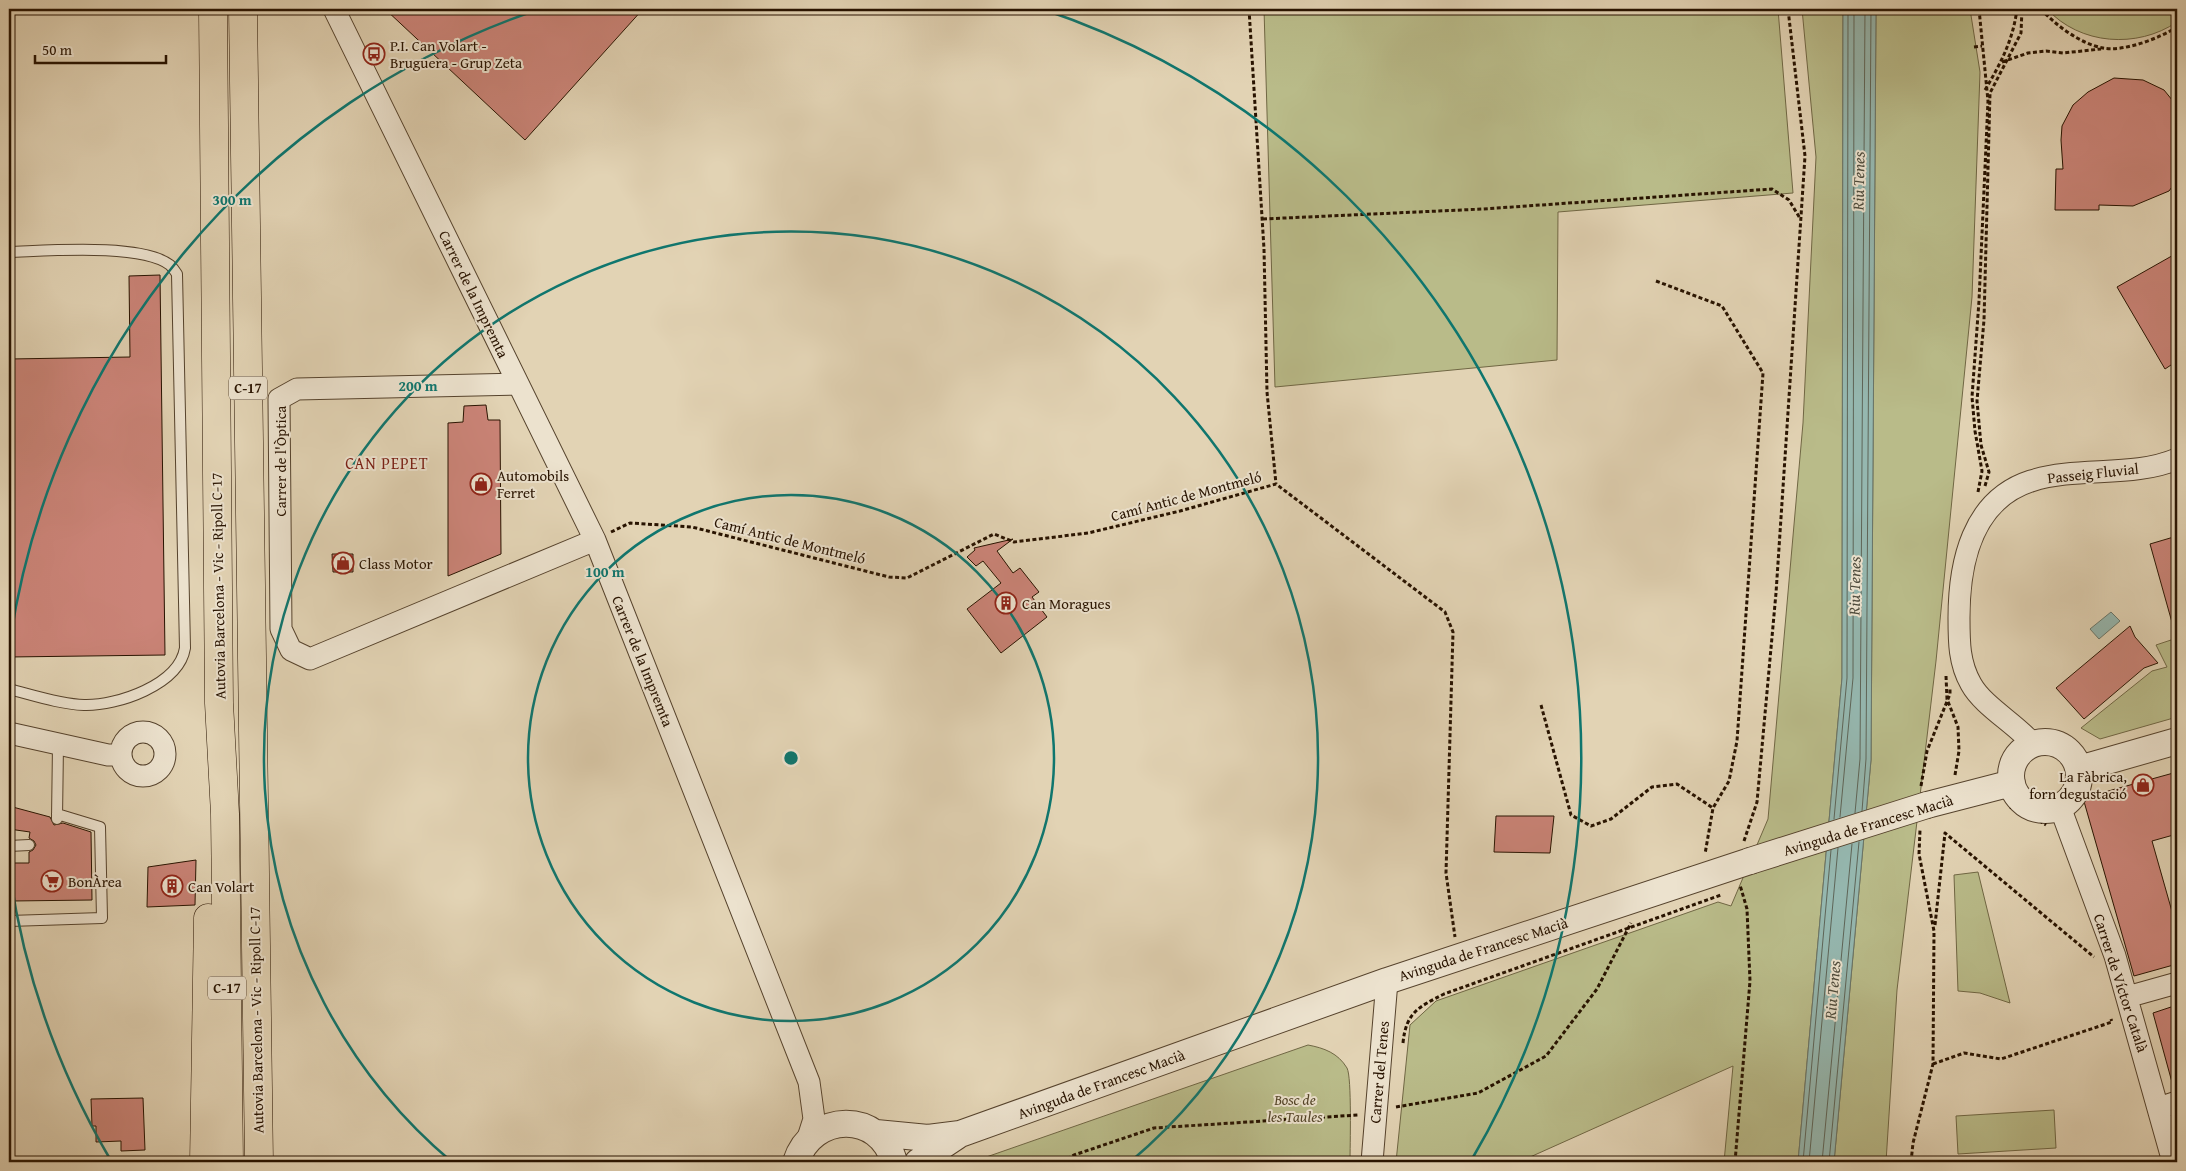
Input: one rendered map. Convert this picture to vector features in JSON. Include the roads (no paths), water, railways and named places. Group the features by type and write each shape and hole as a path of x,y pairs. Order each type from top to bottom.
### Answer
{"highway":[{"name":"Autovia Barcelona - Vic - Ripoll C-17","path":"212,9 219,703 225,814 228,1162"},
{"name":"Autovia Barcelona - Vic - Ripoll C-17","path":"244,9 259,1162"},
{"path":"204,1162 209,883 225,814"},
{"path":"253,816 267,962 278,1162"}],"street":[{"name":"Carrer de la Impremta","path":"334,9 595,540 810,1082"},
{"name":"Carrer de l'Òptica","path":"518,384 297,389 279,399 281,629 291,650 310,659 595,540"},
{"name":"Passeig Fluvial","path":"2034,744 1972,686 1962,667 1959,640 1959,601 1964,559 1972,536 1995,502 2031,481 2072,472 2148,467 2177,459"},
{"path":"9,733 108,755 120,755"},
{"path":"2079,769 2177,741"},
{"path":"2051,743 2061,746 2075,760 2079,769 2076,791 2055,818 2030,807 2009,794 2011,774 2018,756 2034,744 2051,743"},
{"name":"Avinguda de Francesc Macià","path":"960,1134 1387,981 1701,877 1740,877 1923,806 2009,794"},
{"name":"Carrer de Víctor Català","path":"2055,818 2115,956 2127,997 2168,1105 2173,1162"},
{"name":"Carrer del Tenes","path":"1372,1162 1387,981"},
{"path":"2127,997 2177,983"},
{"path":"810,1082 825,1104 837,1115 852,1124 876,1133 928,1138 960,1134"},
{"path":"799,1157 814,1114 810,1082"},
{"path":"799,1157 826,1127 852,1124"},
{"path":"876,1133 885,1142 894,1162"},
{"path":"918,1162 960,1134"}],"lane":[{"path":"9,252 83,250 139,253 170,265 177,274 185,648 180,662 158,684 122,700 85,705 9,689"},
{"path":"9,921 102,918 100,827 57,817 58,744"},
{"path":"9,846 29,844"}],"water":[{"name":"Riu Tenes","path":"1843,9 1876,9 1871,760 1834,1162 1798,1162 1842,678"},
{"path":"2111,612 2120,621 2099,639 2090,629"}],"place":[{"name":"P.I. Can Volart - Bruguera - Grup Zeta","path":"374,54"},
{"name":"Automobils Ferret","path":"481,484"},
{"name":"Class Motor","path":"343,563"},
{"name":"Can Moragues","path":"1006,603"},
{"name":"La Fàbrica, forn degustació","path":"2143,785"},
{"name":"BonÀrea","path":"52,881"},
{"name":"Can Volart","path":"172,886"}],"district":[{"name":"CAN PEPET","path":"387,463"}],"park label":[{"name":"Bosc de les Taules","path":"1295,1108"}]}
